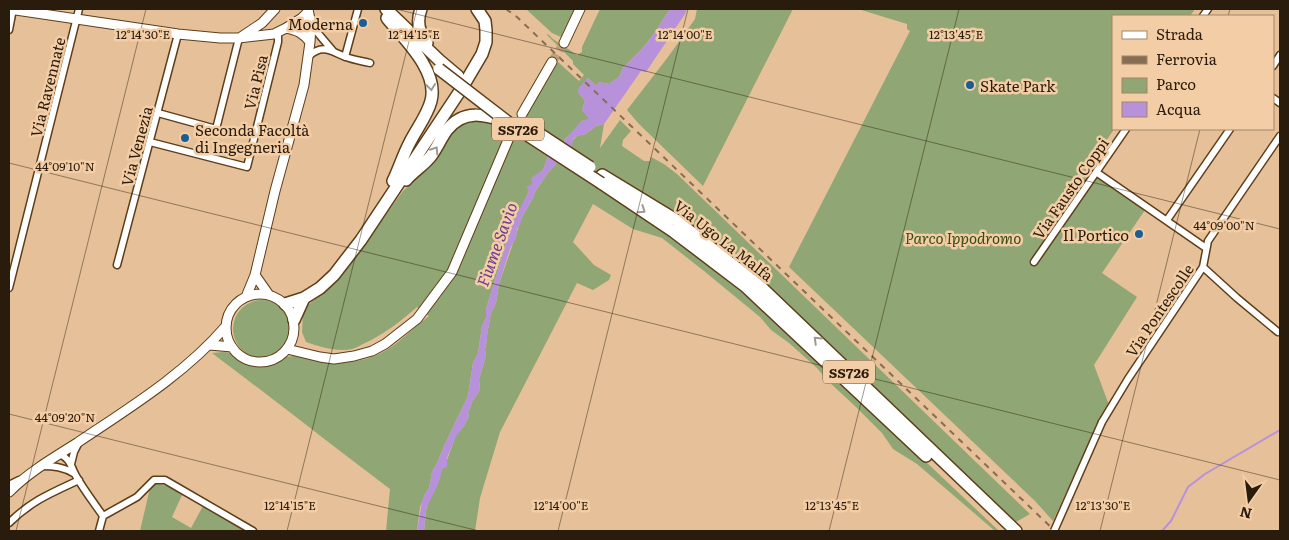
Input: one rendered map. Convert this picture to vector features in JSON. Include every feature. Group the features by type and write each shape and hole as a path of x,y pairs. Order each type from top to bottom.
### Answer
{"highway":[{"name":"Via Ugo La Malfa","path":"378,9 386,13 458,76 602,179 745,286 1005,531"},
{"path":"421,9 418,27 422,37 458,76"},
{"path":"285,304 304,298 320,288 334,275 361,240 462,88 482,54 486,42 485,21 477,9"},
{"name":"Via Ugo La Malfa","path":"386,13 439,69 510,128 676,220 762,288 1016,531"},
{"path":"361,240 394,179 409,143 427,113 432,100 432,86 424,62 386,13"},
{"path":"389,197 432,155 448,129 462,117 475,114 494,118 510,128"},
{"path":"294,320 304,298"}],"street":[{"path":"9,9 78,13 178,34 220,38 274,34 302,18 308,10"},
{"path":"9,30 13,9"},
{"path":"158,113 216,129 239,38 262,22 275,9"},
{"path":"345,56 358,9"},
{"path":"564,43 580,9"},
{"path":"246,297 255,275 275,190 304,85 309,56 311,25 308,10"},
{"name":"Via Ravennate","path":"9,288 78,13"},
{"path":"311,25 333,50 345,56 370,63"},
{"path":"282,30 295,30 302,33 310,42"},
{"name":"Via Pisa","path":"150,142 247,167 282,30"},
{"name":"Via Venezia","path":"117,265 178,34"},
{"path":"310,42 320,40 325,42"},
{"path":"309,56 318,50 333,50"},
{"path":"522,114 552,62"},
{"path":"287,349 334,359 354,356 372,351 385,344 417,319 452,272 510,128"},
{"name":"Via Fausto Coppi","path":"1034,262 1125,130"},
{"path":"1168,220 1229,130"},
{"name":"Via Pontescolle","path":"1054,531 1102,422 1128,379 1203,267 1208,242 1280,136"},
{"path":"1096,172 1206,248"},
{"path":"1203,267 1278,332"},
{"path":"255,275 269,295"},
{"path":"257,294 269,295 285,304 290,312 294,320 292,340 287,349 277,358 267,361 248,360 232,347 227,337 226,326 228,318 231,310 239,301 246,297 257,294"},
{"path":"9,485 60,454 173,376 210,345 226,326"},
{"path":"292,340 308,354"},
{"path":"210,345 232,347"},
{"path":"70,467 74,452 81,440"},
{"path":"60,454 66,458 70,467 104,516"},
{"path":"9,492 39,467 70,467"},
{"path":"9,523 22,510 77,477"},
{"path":"99,531 104,516 137,497 154,480 165,480 253,531"}],"green space":[{"path":"526,9 577,9 561,37 552,33"},
{"path":"600,9 670,9 653,35 623,68 619,77 609,84 599,82 596,86 588,78 578,92 585,101 582,110 590,119 582,121 548,156 543,170 532,178 532,184 508,238 486,309 486,318 482,326 478,353 473,363 468,396 432,472 429,488 420,507 417,531 386,531 390,489 212,353 228,353 259,366 268,365 290,356 320,362 346,363 371,357 387,350 429,316 417,307 377,337 355,348 346,350 306,342 302,332 303,313 307,306 340,278 403,191 438,155 457,127 472,118 496,123 516,135 558,62 579,81 584,75 547,35 577,55 582,52 582,47"},
{"path":"697,9 793,9 703,186 627,110 695,19"},
{"name":"Parco Ippodromo","path":"858,9 1195,9 1191,15 1112,15 1113,130 1087,170 1145,210 1102,273 1137,297 1094,365 1109,405 1053,521 1035,501 789,267 910,31 907,29 907,24"},
{"path":"620,120 631,131 623,140 622,146 644,161 650,161 651,157 677,174 1030,514 1014,523 752,272 684,221 613,175 601,189 668,232 741,287 999,531 995,531 917,464 893,449 882,433 817,368 771,330 760,317 704,271 662,238 633,229 593,204 573,242 594,265 611,275 609,280 593,290 577,283 500,432 480,498 475,531 424,531 428,504 456,435 464,426 469,416 468,412 472,402 480,390 479,379 486,356 485,349 491,313 496,303 499,284 522,217 547,174 577,136 586,134 596,126 604,124 600,148"},
{"path":"262,300 273,302 286,313 291,329 289,340 278,353 262,358 251,356 238,345 233,329 235,318 246,305"},
{"path":"156,484 166,486 182,495 172,517 191,528 203,506 246,531 140,531 150,488"}],"water":[{"path":"670,9 687,9 646,72 641,71 604,124 596,126 586,134 573,139 572,147 547,174 522,217 499,284 496,303 491,313 485,349 486,356 479,379 480,390 472,402 468,412 469,416 464,426 456,436 447,458 447,467 442,469 438,484 427,507 424,531 417,531 422,501 429,488 432,472 468,396 473,363 478,353 482,326 486,318 486,309 513,222 529,191 526,187 532,184 531,178 543,170 548,156 580,123 589,119 582,110 585,101 578,92 579,87 588,78 596,86 599,82 609,84 619,77 623,68 653,35"}],"waterway":[{"path":"1162,531 1171,521 1188,487 1205,474 1280,430"}],"tunnel":[{"path":"552,62 564,43"}],"railway":[{"path":"506,9 517,17 1055,531"}],"place":[{"name":"Moderna","path":"363,23"},
{"name":"Skate Park","path":"970,85"},
{"name":"Seconda Facoltà di Ingegneria","path":"185,138"},
{"name":"Il Portico","path":"1139,234"}],"water label":[{"name":"Fiume Savio","path":"496,244"}]}
